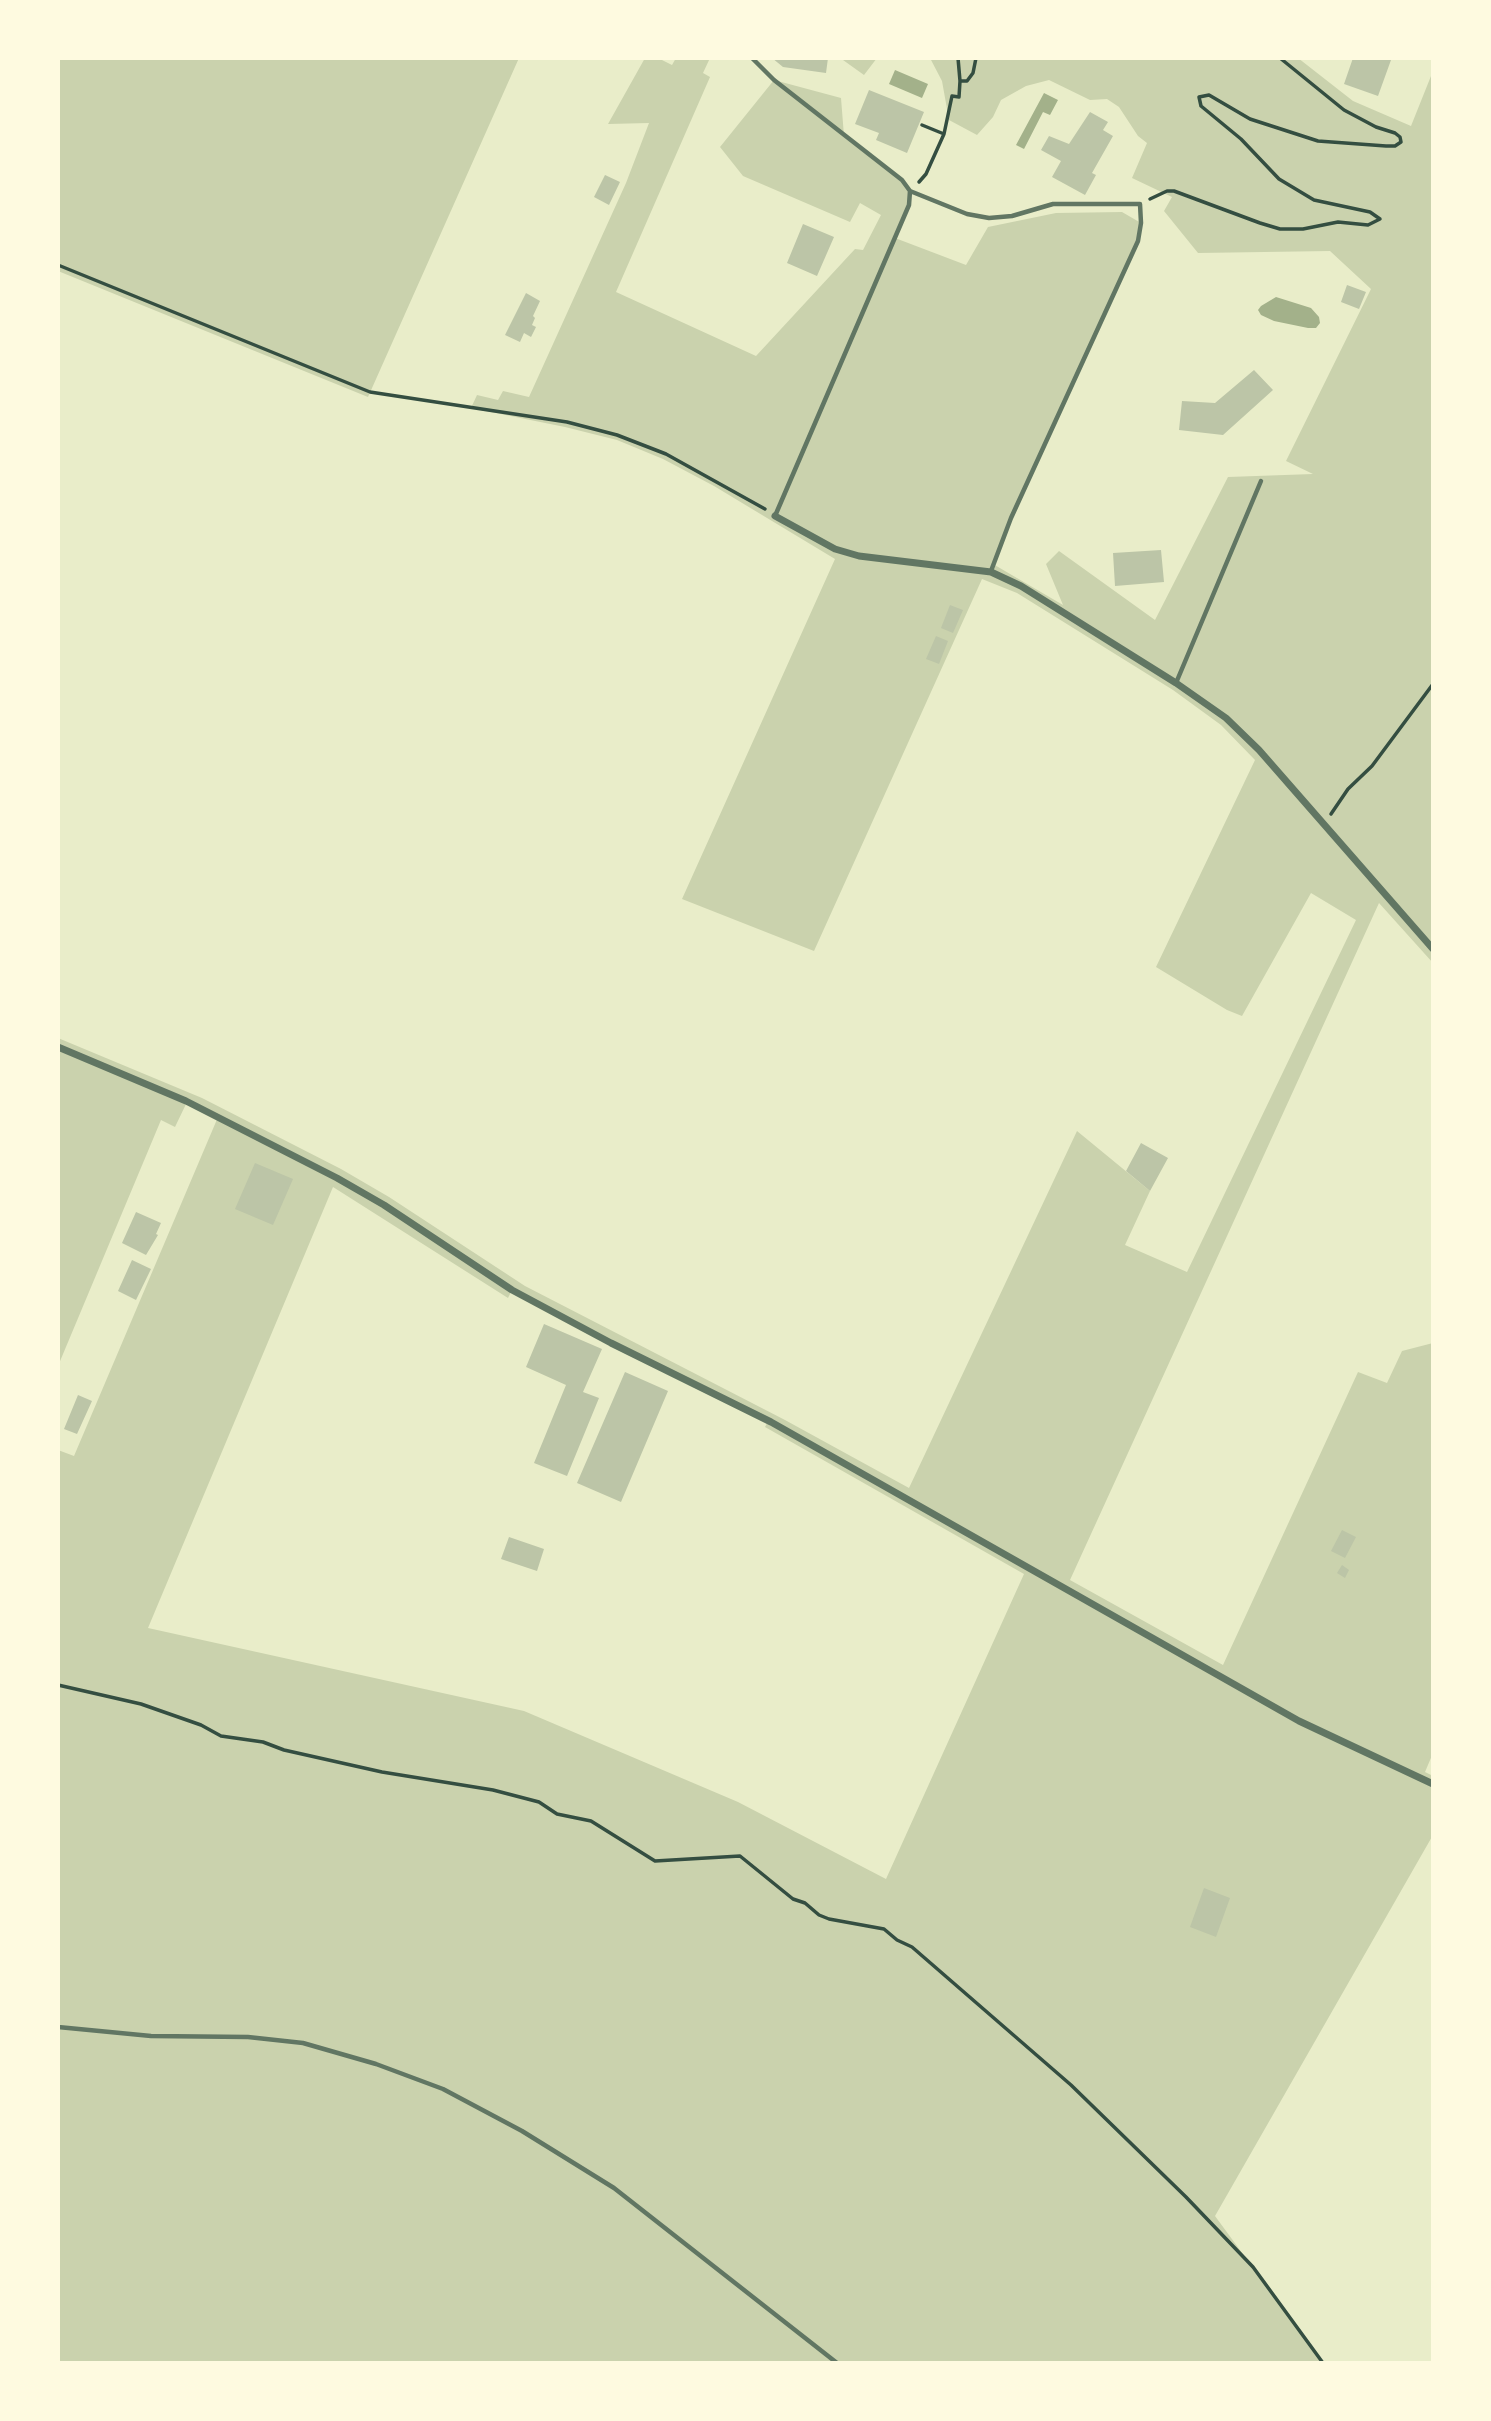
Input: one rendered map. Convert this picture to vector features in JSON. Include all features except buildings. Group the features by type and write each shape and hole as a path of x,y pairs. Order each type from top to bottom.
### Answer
{"street":[{"path":"775,516 835,549 859,556 990,572 1021,586 1177,683 1234,726 1259,750 1433,949"},
{"path":"58,1047 186,1101 337,1178 384,1205 512,1290 611,1343 771,1422 1299,1721 1433,1784"}],"lane":[{"path":"752,58 774,80 902,180 910,191 967,214 989,218 1012,216 1053,204 1140,204 1138,241 990,572"},
{"path":"775,516 909,205 910,191"},
{"path":"1177,683 1261,481"},
{"path":"58,2027 151,2036 248,2037 303,2043 376,2064 443,2088 522,2131 614,2188 837,2363"}],"path":[{"path":"910,191 926,174 944,134 952,96 959,97 958,58"},
{"path":"960,81 967,81 973,72 976,58"},
{"path":"1140,204 1167,191 1174,191 1280,229 1303,229 1338,222 1368,225 1380,219 1370,212 1314,200 1279,179 1241,139 1201,106 1199,97 1209,96 1251,119 1318,141 1387,146 1395,146 1401,142 1400,136 1395,132 1376,127 1344,110 1280,58"},
{"path":"922,125 944,134"},
{"path":"58,265 370,392 555,420 617,435 666,454 775,516"},
{"path":"1324,825 1348,789 1372,766 1433,684"},
{"path":"58,1685 141,1704 201,1725 221,1737 263,1742 296,1753 382,1772 493,1790 539,1802 557,1814 591,1821 655,1861 740,1856 793,1899 805,1903 819,1915 884,1929 897,1940 912,1947 1071,2085 1186,2197 1253,2267 1322,2363"}],"shaded area":[{"path":"58,58 519,58 368,397 58,271"},
{"path":"645,58 658,58 672,65 676,58 710,58 703,73 710,77 616,292 756,356 855,249 863,250 881,215 860,203 850,222 743,176 720,147 774,80 841,98 844,136 902,180 910,191 909,205 895,238 966,265 988,227 1056,213 1122,212 1141,223 1138,241 1011,518 993,564 1063,605 1046,564 1059,551 1155,620 1228,477 1313,474 1286,461 1371,289 1330,251 1198,253 1164,211 1172,197 1132,178 1147,143 1138,136 1119,107 1107,99 1090,100 1049,80 1026,86 1001,100 993,117 977,135 949,120 942,81 930,58 1298,58 1353,101 1411,126 1433,71 1433,963 1379,903 1070,1580 1223,1665 1358,1372 1387,1383 1402,1351 1433,1343 1433,1753 1425,1772 1433,1776 1433,1835 1215,2216 1323,2363 58,2363 58,1450 74,1456 218,1117 187,1102 175,1127 161,1120 58,1366 58,1038 202,1098 341,1169 389,1197 525,1286 785,1420 909,1488 1077,1131 1150,1191 1125,1245 1187,1272 1356,920 1311,893 1242,1016 1227,1010 1156,967 1255,760 1221,725 1173,690 1017,593 982,579 814,951 682,899 835,559 714,486 663,459 617,440 471,408 477,395 498,400 503,391 529,397 626,183 649,123 608,124","holes":["333,1187 508,1298 512,1290 768,1421 765,1427 1024,1574 886,1879 738,1802 524,1711 148,1628"]},
{"path":"843,58 877,58 864,75"},
{"path":"895,70 928,84 922,98 889,84"},
{"path":"1044,93 1058,100 1050,115 1043,112 1024,149 1016,145"},
{"path":"1276,297 1311,308 1319,317 1320,323 1316,328 1308,328 1274,321 1261,315 1258,310 1261,306"}]}
